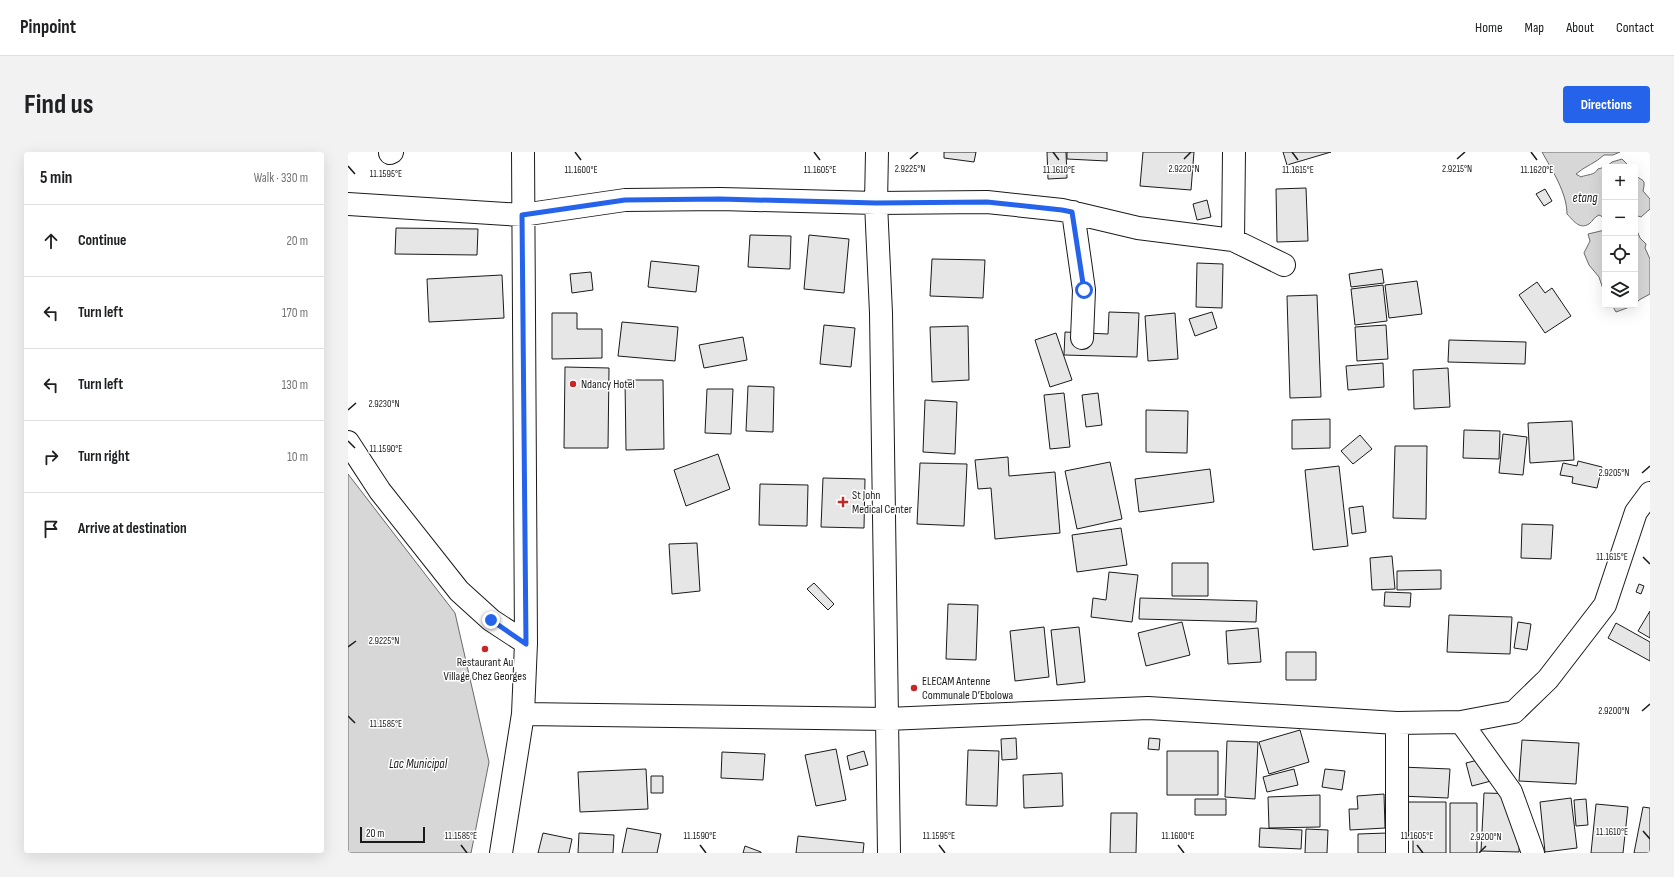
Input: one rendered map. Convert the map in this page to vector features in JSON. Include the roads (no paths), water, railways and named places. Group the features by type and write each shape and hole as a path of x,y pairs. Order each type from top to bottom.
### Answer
{"street":[{"path":"501,853 523,714 526,644 522,152"},
{"path":"877,152 876,203 881,321 889,853"},
{"path":"1233,240 1234,152"},
{"path":"348,204 522,215 625,200 720,199 876,203 987,202 1062,210 1138,228 1233,240 1284,265"},
{"path":"1072,212 1084,290 1082,338"},
{"path":"348,442 380,491 459,590 491,620 526,644"},
{"path":"523,714 887,719 1148,708 1397,723 1461,722 1514,712 1548,678 1605,605 1636,512 1650,493"},
{"path":"1461,722 1511,792 1533,853"},
{"path":"1397,723 1397,853"}],"water":[{"name":"etang","path":"1542,152 1620,152 1613,155 1604,155 1576,174 1581,177 1592,174 1602,168 1602,216 1599,215 1585,226 1576,224 1567,214 1562,190"},
{"path":"1622,159 1627,164 1610,164"},
{"path":"1638,177 1644,182 1643,191 1650,199 1650,209 1641,217 1638,216"},
{"name":"etang","path":"1602,231 1602,286 1599,277 1589,265 1584,253 1590,241 1588,234"},
{"path":"1638,233 1640,238 1646,244 1645,248 1650,259 1650,294 1638,301"},
{"path":"1614,308 1627,308 1616,312"},
{"name":"Lac Municipal","path":"348,474 455,613 489,762 471,853 348,853"}],"place":[{"name":"Ndancy Hotel","path":"573,384"},
{"name":"St John Medical Center","path":"843,502"},
{"name":"Restaurant Au Village Chez Georges","path":"485,649"},
{"name":"ELECAM Antenne Communale D’Ebolowa","path":"914,688"}]}
